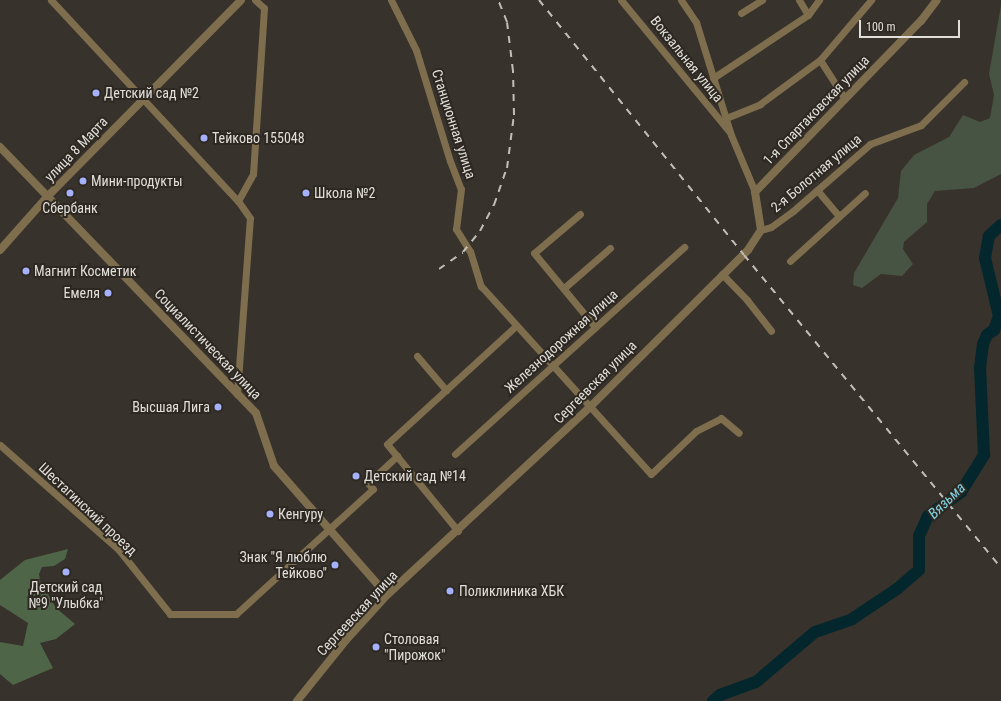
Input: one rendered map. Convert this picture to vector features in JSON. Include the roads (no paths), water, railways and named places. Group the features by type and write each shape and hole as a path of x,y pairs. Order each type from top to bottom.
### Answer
{"street":[{"path":"51,0 238,201 250,218 237,394"},
{"name":"улица 8 Марта","path":"0,250 47,197 241,0"},
{"path":"238,201 253,174 264,8 255,0"},
{"name":"Станционная улица","path":"391,0 416,50 450,161 461,189 456,229 470,251 481,286 651,474 696,431 721,418 739,433"},
{"name":"Вокзальная улица","path":"621,0 731,135"},
{"path":"681,0 696,22 731,135 755,192 761,230"},
{"path":"741,13 762,0"},
{"path":"799,0 808,15"},
{"path":"713,78 808,15 820,0"},
{"path":"726,118 760,104 820,60 871,0"},
{"name":"1-я Спартаковская улица","path":"755,192 921,21 937,0"},
{"path":"820,60 845,99"},
{"name":"2-я Болотная улица","path":"761,230 771,227 793,211 870,144 921,125 964,82"},
{"name":"Социалистическая улица","path":"0,146 47,197 256,413 274,466 387,595"},
{"path":"818,190 839,216"},
{"path":"790,262 865,193"},
{"path":"580,214 534,253 595,328"},
{"name":"Сергеевская улица","path":"297,701 346,640 387,595 458,531 590,407 722,274 748,250 761,230"},
{"name":"Железнодорожная улица","path":"455,454 684,247"},
{"path":"564,288 610,248"},
{"path":"722,274 747,300 771,331"},
{"path":"458,531 387,444 516,326"},
{"path":"417,356 446,390"},
{"name":"Шестагинский проезд","path":"0,445 119,550 170,614 236,614 330,530"},
{"path":"330,530 373,489 368,483 397,456"}],"waterway":[{"name":"Вязьма","path":"713,701 720,695 756,682 815,632 852,619 897,589 919,570 919,536 928,516 961,492 984,455 980,368 983,344 987,335 994,330 999,316 985,258 989,236 1001,225"}],"railway":[{"path":"439,269 463,252 480,231 494,205 507,168 514,115 513,71 507,22 498,0"},
{"path":"539,0 744,255 1001,568"}],"place":[{"name":"Детский сад №2","path":"96,93"},
{"name":"Тейково 155048","path":"204,138"},
{"name":"Мини-продукты","path":"83,181"},
{"name":"Сбербанк","path":"70,193"},
{"name":"Школа №2","path":"306,193"},
{"name":"Магнит Косметик","path":"26,271"},
{"name":"Емеля","path":"108,293"},
{"name":"Высшая Лига","path":"218,407"},
{"name":"Детский сад №14","path":"356,476"},
{"name":"Кенгуру","path":"270,514"},
{"name":"Знак \"Я люблю Тейково\"","path":"335,565"},
{"name":"Детский сад №9 \"Улыбка\"","path":"66,572"},
{"name":"Поликлиника ХБК","path":"450,591"},
{"name":"Столовая \"Пирожок\"","path":"376,647"}]}
